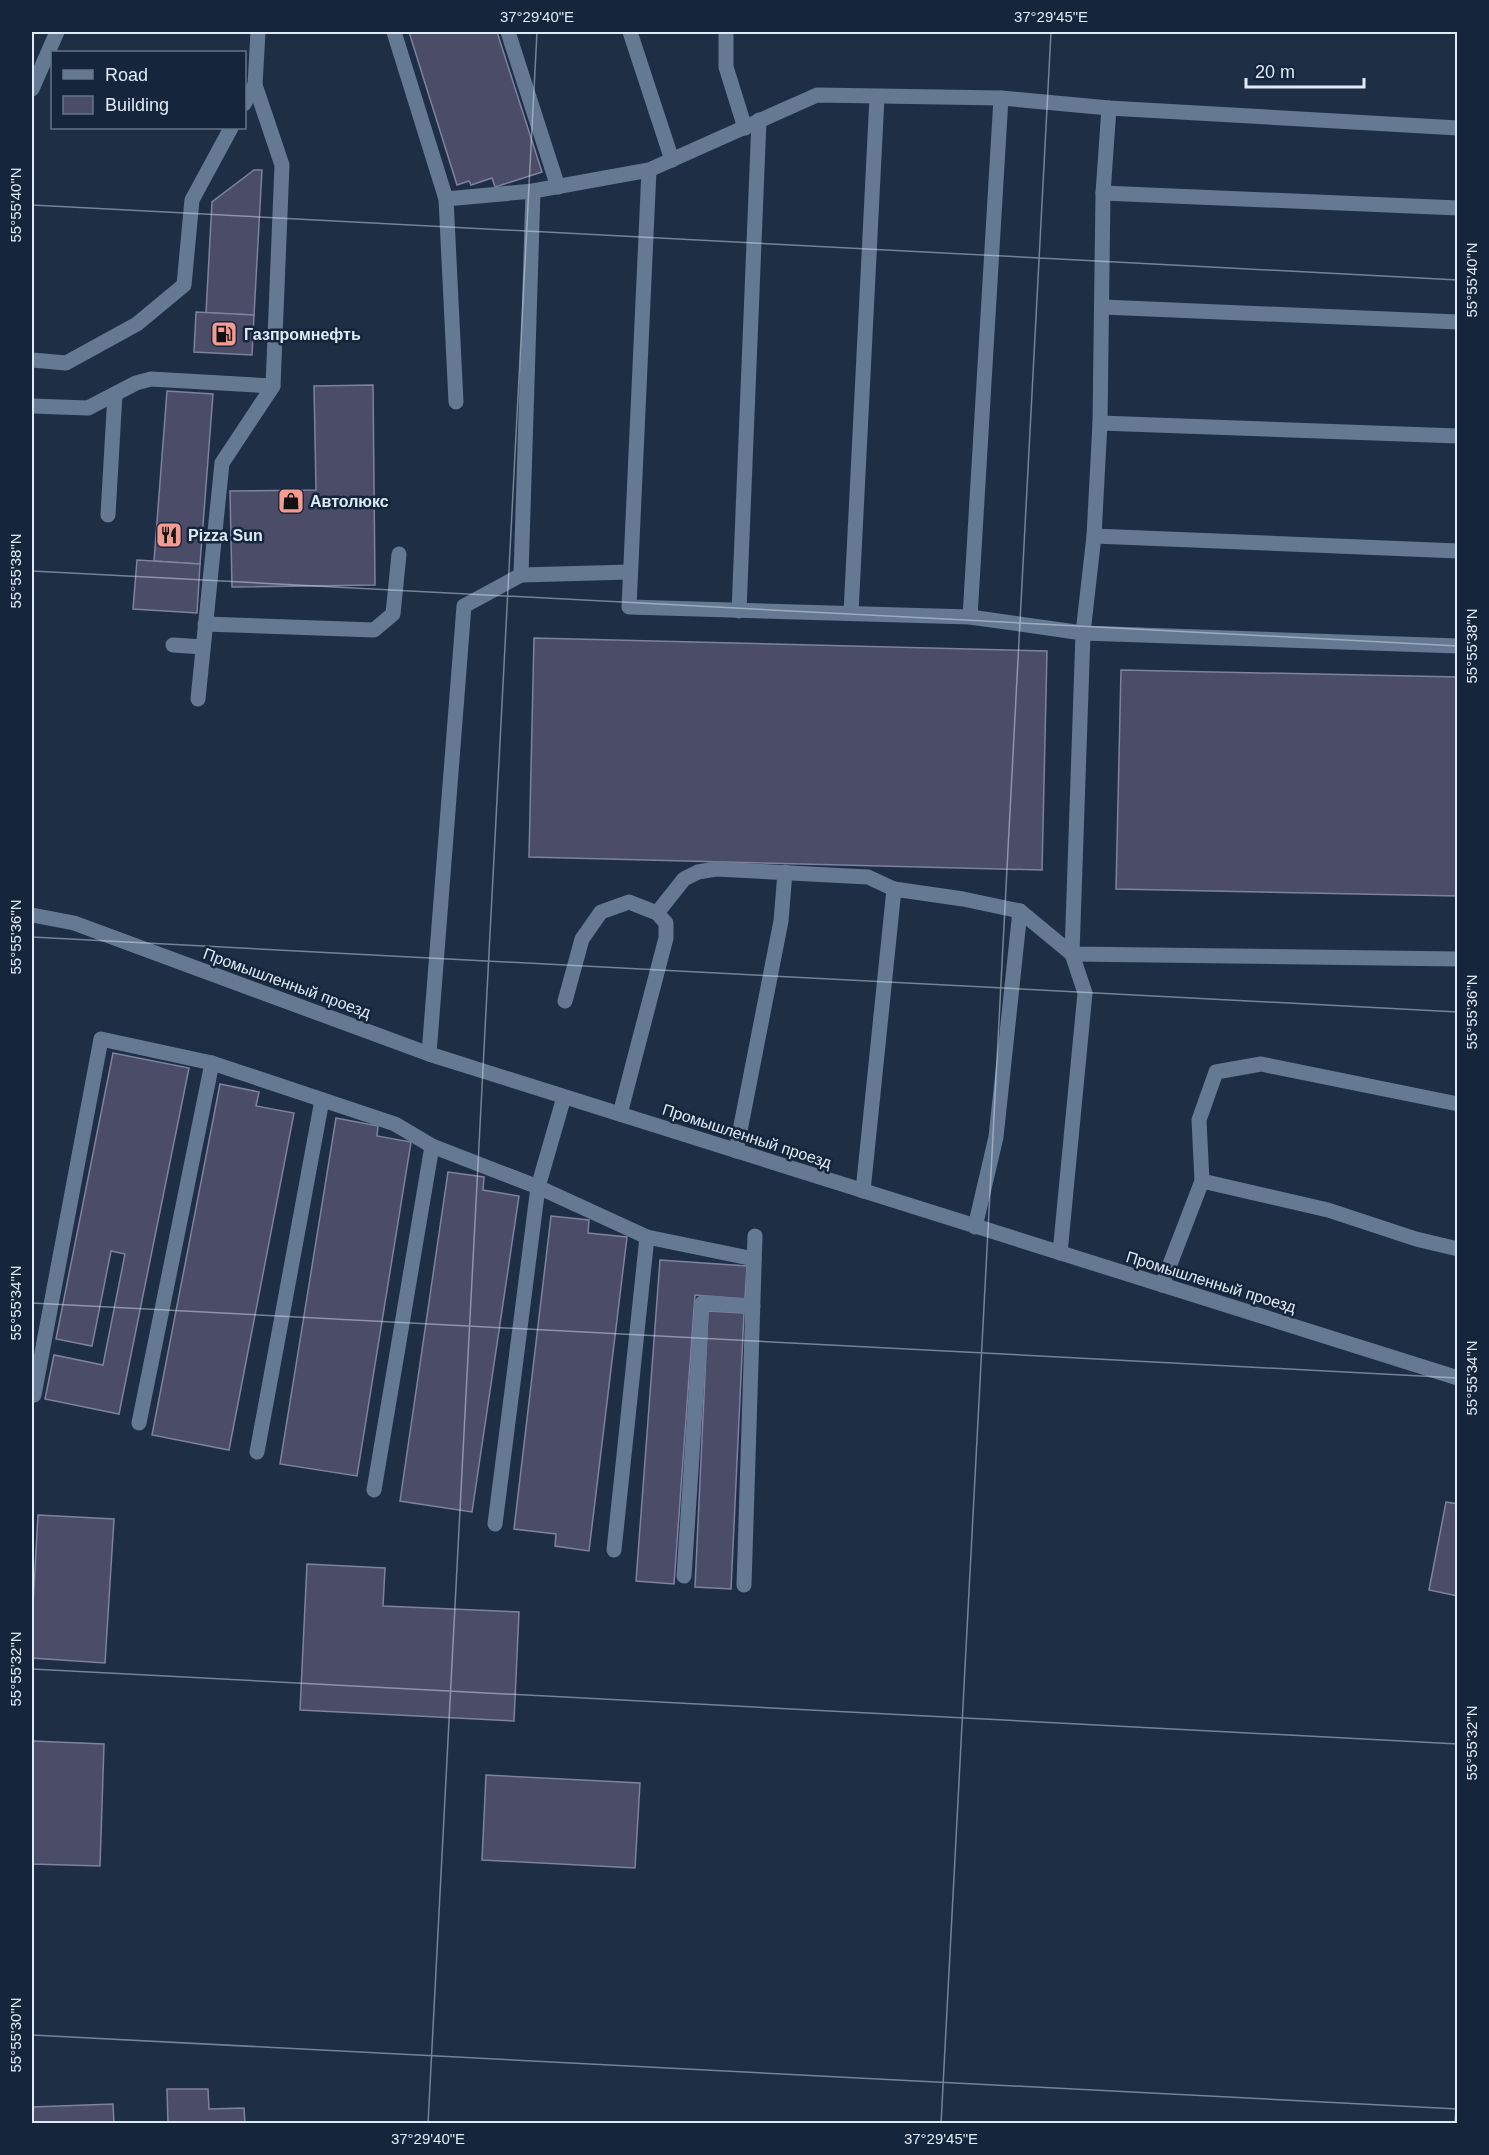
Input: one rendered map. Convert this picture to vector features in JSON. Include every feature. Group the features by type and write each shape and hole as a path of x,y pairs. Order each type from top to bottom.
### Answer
{"street":[{"path":"32,89 57,32"},
{"path":"198,699 222,463 273,386 282,165 255,85 258,32"},
{"path":"394,32 446,199 456,402"},
{"path":"508,32 558,186"},
{"path":"630,32 672,160"},
{"path":"726,32 726,67 745,128"},
{"path":"246,101 255,85"},
{"path":"446,199 533,191 649,170 817,95 1001,98 1109,108 1458,128"},
{"path":"851,613 877,97"},
{"path":"970,617 1001,98"},
{"path":"1059,1253 1085,993 1072,954 1083,633 1094,536 1100,423 1103,193 1109,108"},
{"path":"739,611 759,120"},
{"path":"32,360 66,363 137,324 183,285 192,200 230,129"},
{"path":"649,170 628,607 970,617 1083,633 1458,646"},
{"path":"522,575 533,191"},
{"path":"1103,193 1458,208"},
{"path":"1103,307 1458,322"},
{"path":"32,406 88,408 135,383 151,379 273,386"},
{"path":"108,515 115,394"},
{"path":"1100,423 1458,436"},
{"path":"1094,536 1458,551"},
{"path":"205,624 374,630 393,614 399,554"},
{"path":"429,1054 464,606 522,575 630,572"},
{"path":"173,645 203,647"},
{"path":"657,913 684,879 698,872 716,868 868,877 894,889 963,899 1020,911 1072,954 1458,959"},
{"path":"736,1151 781,921 785,872"},
{"path":"863,1191 894,889"},
{"path":"565,1001 582,939 601,912 629,902 657,913 666,923 666,938 620,1114"},
{"path":"975,1227 996,1137 1020,911"},
{"name":"Промышленный проезд","path":"32,915 74,922 429,1054 1458,1378"},
{"path":"34,1395 101,1039 212,1064 395,1124 432,1146 538,1187 646,1237 754,1259"},
{"path":"139,1423 212,1064"},
{"path":"1162,1285 1202,1180 1199,1120 1216,1072 1261,1064 1458,1104"},
{"path":"495,1524 538,1187 564,1097"},
{"path":"257,1452 322,1100"},
{"path":"374,1490 432,1146"},
{"path":"1202,1180 1328,1210 1416,1239 1458,1249"},
{"path":"744,1585 755,1236"},
{"path":"614,1550 646,1237"},
{"path":"684,1576 702,1303 753,1306"}],"building":[{"path":"409,32 497,32 542,172 495,187 492,178 471,185 469,181 457,185"},
{"path":"254,170 262,170 254,315 206,313 212,202"},
{"name":"Газпромнефть","path":"196,312 254,315 252,355 194,352"},
{"path":"373,385 375,585 232,587 230,491 316,490 314,386"},
{"path":"167,391 213,394 200,564 154,561"},
{"path":"137,560 200,564 197,613 133,609"},
{"path":"534,638 1047,651 1042,870 529,857"},
{"path":"1121,670 1458,677 1458,896 1116,889"},
{"path":"113,1053 189,1068 119,1414 45,1399 54,1355 103,1365 125,1254 111,1251 92,1346 56,1339"},
{"path":"220,1084 259,1092 256,1106 294,1113 229,1450 152,1435"},
{"path":"336,1118 378,1126 377,1136 411,1142 357,1476 280,1464"},
{"path":"448,1172 484,1177 483,1190 519,1196 472,1512 400,1501"},
{"path":"551,1216 589,1220 588,1233 627,1237 589,1551 555,1546 556,1534 514,1529"},
{"path":"660,1260 747,1266 745,1299 695,1295 674,1584 636,1581"},
{"path":"708,1311 744,1313 731,1589 695,1587"},
{"path":"1446,1502 1458,1504 1458,1596 1429,1590"},
{"path":"38,1515 114,1519 105,1663 32,1658"},
{"path":"307,1564 385,1568 383,1606 519,1612 514,1721 300,1710"},
{"path":"32,1741 104,1744 100,1866 32,1864"},
{"path":"486,1775 640,1783 635,1868 482,1860"},
{"path":"167,2089 208,2089 209,2109 244,2108 245,2124 168,2124"},
{"path":"113,2104 114,2124 32,2124 32,2107"}],"place":[{"name":"Газпромнефть","path":"224,334"},
{"name":"Автолюкс","path":"291,501"},
{"name":"Pizza Sun","path":"169,535"}]}
